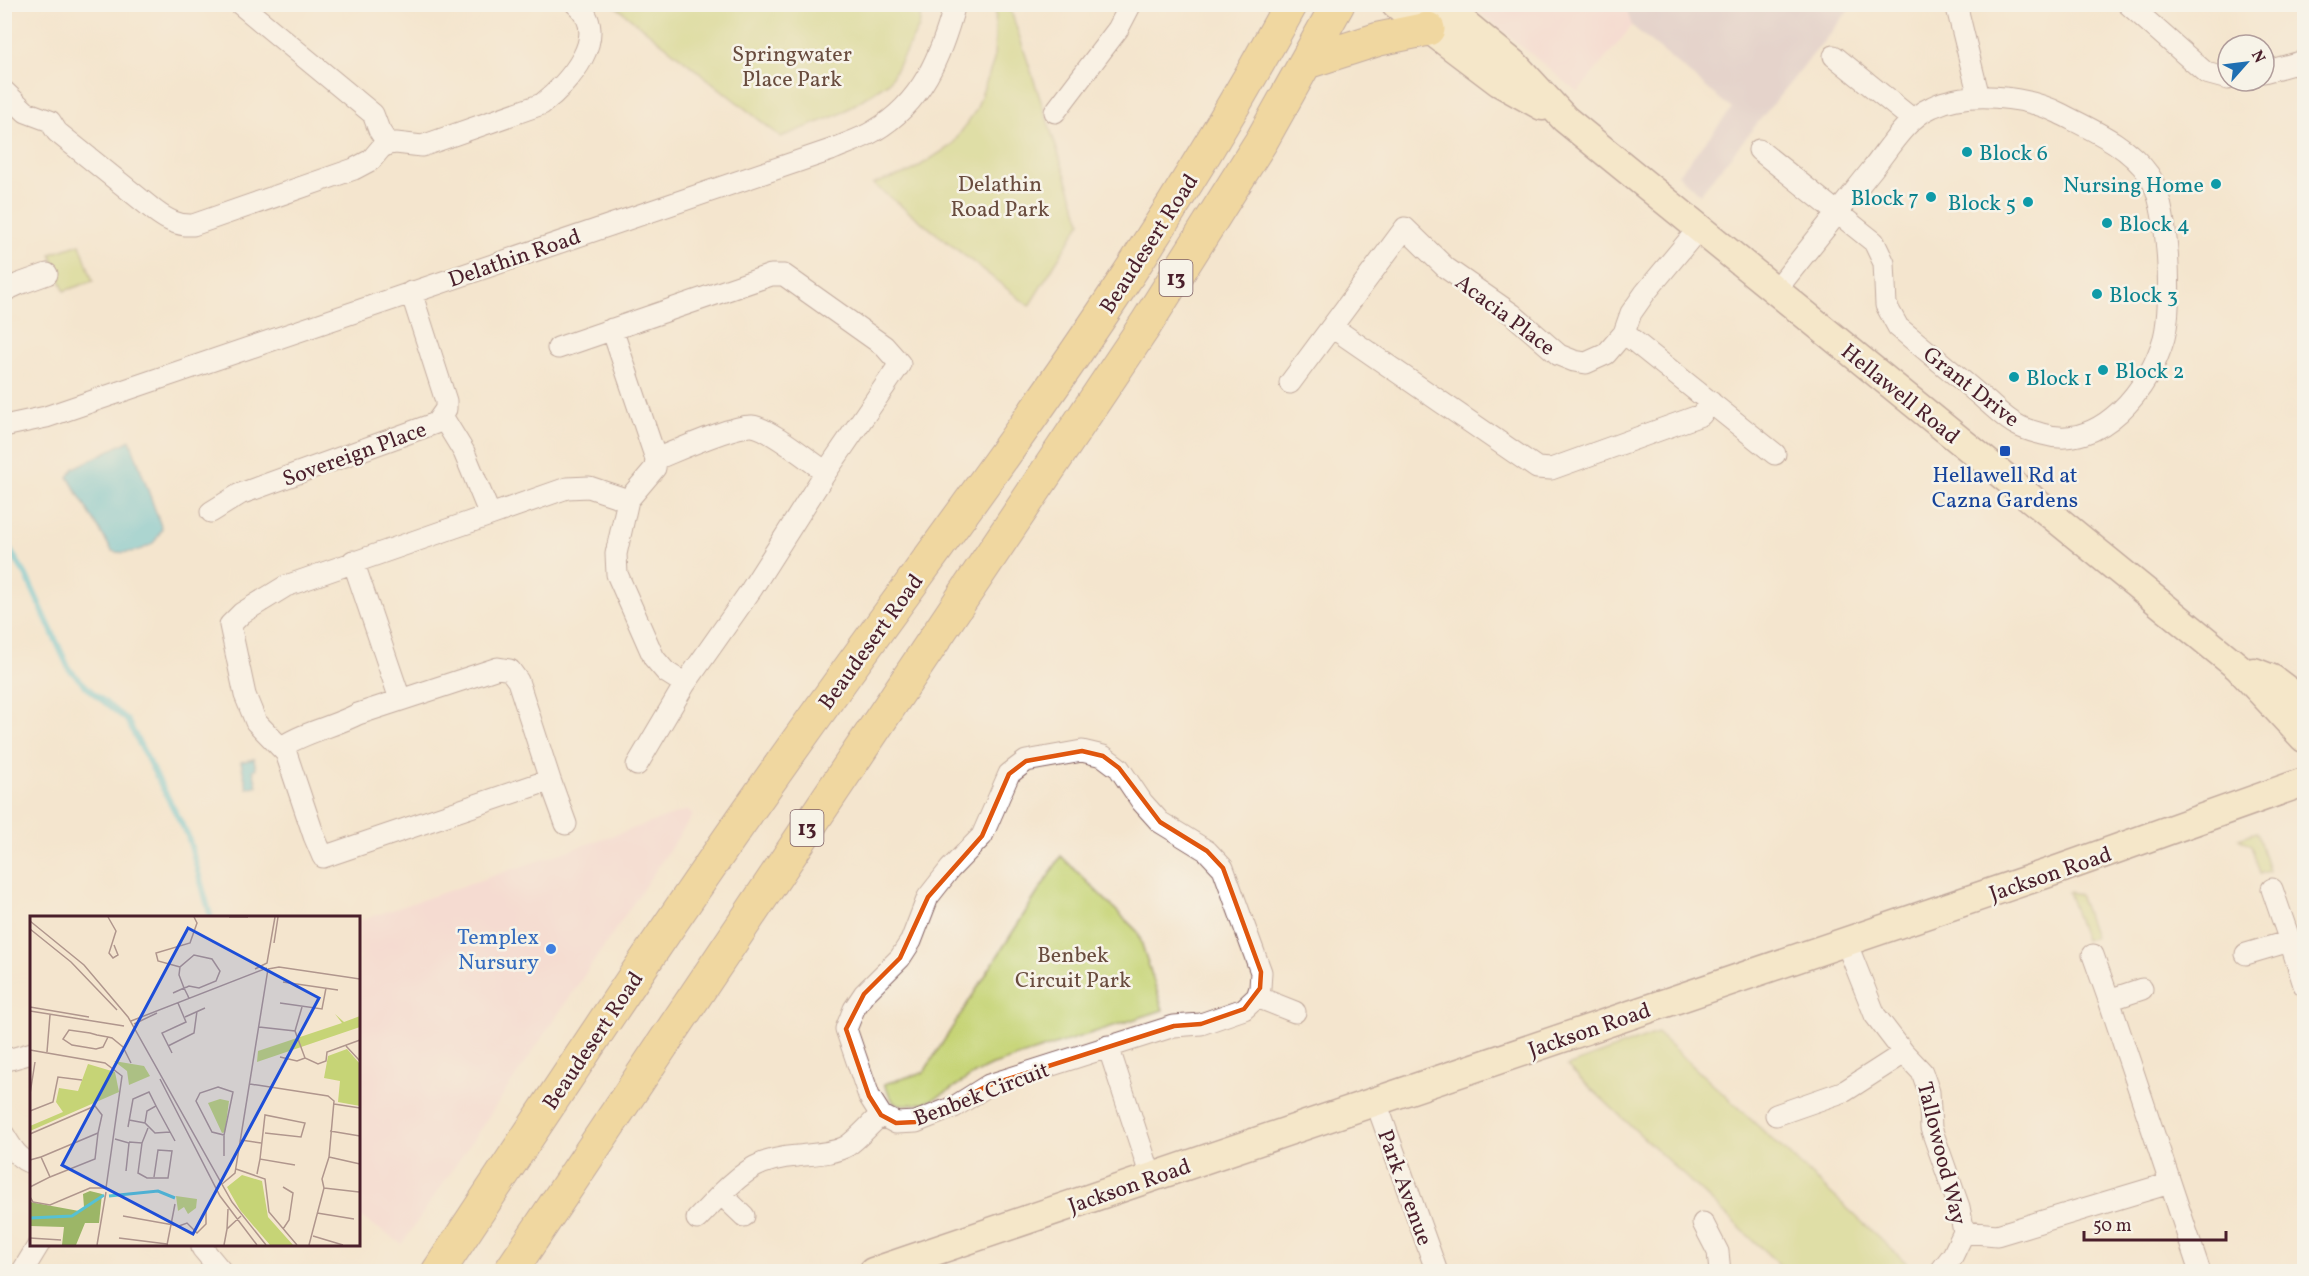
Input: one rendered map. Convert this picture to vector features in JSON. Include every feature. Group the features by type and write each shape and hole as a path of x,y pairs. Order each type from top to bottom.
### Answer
{"highway":[{"name":"Beaudesert Road","path":"510,1272 1146,324 1262,140 1338,4"},
{"name":"Beaudesert Road","path":"438,1272 578,1059 805,731 988,477 1119,289 1238,101 1285,9"},
{"path":"1307,62 1379,39 1435,17"}],"street":[{"path":"240,4 373,114 388,144"},
{"path":"4,91 26,112 50,121 57,132 165,219 184,225 193,225 354,169 371,160 381,148 388,144 422,146 542,104 551,97 585,56 589,47 589,23 582,9 576,4"},
{"name":"Delathin Road","path":"4,426 46,417 831,150 873,131 897,114 919,91 935,65 955,4"},
{"path":"1055,112 1118,29 1131,4"},
{"name":"Hellawell Road","path":"1396,4 1435,17 1499,82 1565,119 1700,227 2238,667 2304,738"},
{"path":"1956,4 1979,97"},
{"path":"2128,4 2206,73 2216,76"},
{"path":"1834,57 1912,120"},
{"path":"2276,69 2296,63"},
{"name":"Grant Drive","path":"1776,290 1912,120 1932,106 1949,101 1979,97 2001,98 2048,108 2127,150 2150,177 2161,204 2169,303 2164,338 2152,369 2141,387 2116,416 2096,429 2072,436 2046,436 2016,425 1898,327 1886,305 1884,263 1874,242 1838,213"},
{"path":"1759,150 1838,213"},
{"name":"Acacia Place","path":"1332,327 1405,228 1446,268 1518,318 1559,355 1574,362 1586,363 1606,354 1624,333 1631,314 1645,293 1700,227"},
{"path":"4,291 47,274"},
{"path":"558,348 771,275 784,275 797,282 884,346 900,364 826,472 751,590 685,684 636,765"},
{"name":"Sovereign Place","path":"211,512 240,494 436,423 446,409 446,401 411,292"},
{"path":"1290,383 1332,327 1537,468 1551,469 1701,415 1711,402"},
{"path":"612,329 656,459 655,468 628,500 616,554 617,574 654,658 666,672 685,684"},
{"path":"1624,333 1775,454"},
{"path":"442,416 464,452 490,515"},
{"path":"656,459 738,428 753,426 768,433 826,472"},
{"path":"550,780 323,857 286,753 256,722 245,695 230,625 242,614 286,586 352,561 567,488 590,487 628,500"},
{"path":"352,561 400,699"},
{"name":"Hellawell Road","path":"2238,667 2272,679 2304,704"},
{"path":"282,747 358,714 400,699 498,668 510,670 518,681 566,824"},
{"name":"Benbek Circuit","path":"1082,751 1103,756 1119,768 1142,802 1160,822 1207,851 1223,868 1261,972 1257,997 1244,1009 1201,1024 1174,1026 1108,1046 989,1085 954,1107 916,1122 896,1123 881,1115 869,1096 846,1029 854,1009 864,994 900,958 910,941 928,897 950,869 982,836 1009,774 1026,761 1082,751"},
{"name":"Jackson Road","path":"873,1272 914,1265 1151,1177 2060,869 2304,782"},
{"path":"2272,889 2304,985"},
{"path":"2246,954 2290,941"},
{"name":"Tallowood Way","path":"1846,942 1875,1015 1904,1053 1922,1072 1929,1092 1931,1128 1959,1207 1964,1232 1953,1255 1940,1272"},
{"path":"2094,955 2200,1272"},
{"path":"2109,1000 2142,988"},
{"path":"1257,997 1295,1012"},
{"path":"1108,1046 1151,1177"},
{"path":"1776,1115 1812,1105 1845,1091 1904,1053"},
{"path":"4,1061 30,1054"},
{"name":"Park Avenue","path":"1376,1102 1437,1272"},
{"path":"697,1219 741,1174 758,1164 795,1156 817,1155 846,1146 881,1115"},
{"path":"4,1135 12,1149 26,1162 30,1163"},
{"path":"1964,1232 1997,1235 2170,1183"},
{"path":"721,1194 744,1216"},
{"path":"1703,1224 1718,1252 1720,1272"},
{"path":"22,1272 38,1246"},
{"path":"202,1248 222,1272"}],"highlighted area":[{"path":"1082,751 1103,756 1119,768 1160,822 1207,851 1223,868 1261,972 1260,988 1244,1009 1201,1024 1174,1026 989,1085 916,1122 896,1123 881,1115 869,1096 846,1029 864,994 900,958 928,897 982,836 1009,774 1026,761"}],"shaded area":[{"path":"1625,4 1853,5 1700,194 1678,175 1732,109 1632,26"},
{"path":"1470,5 1625,5 1632,26 1578,92"},
{"path":"688,810 693,815 402,1244 360,1217 360,921"}],"green space":[{"name":"Springwater Place Park","path":"614,5 922,5 919,27 889,82 840,114 781,137"},
{"name":"Delathin Road Park","path":"996,5 1009,5 1081,222 1029,306 873,184 912,171 952,145 976,110 994,60"},
{"path":"80,244 93,281 64,291 51,254"},
{"path":"2257,832 2269,871 2260,874 2251,846 2239,838"},
{"name":"Benbek Circuit Park","path":"1061,856 1138,932 1163,1010 990,1066 933,1099 908,1105 894,1103 884,1084 924,1072"},
{"path":"2068,892 2079,894 2094,937 2085,940"},
{"path":"1657,1033 1912,1268 1918,1271 1786,1271 1567,1066"}],"water":[{"path":"130,440 162,529 154,542 145,548 117,552 112,551 68,477 74,468"},
{"path":"254,759 256,769 253,770 257,786 247,788 241,762"}],"waterway":[{"path":"4,541 26,575 69,669 91,691 127,720 188,836 210,916"}],"place":[{"name":"Block 6","path":"1967,152"},
{"name":"Nursing Home","path":"2216,184"},
{"name":"Block 7","path":"1931,197"},
{"name":"Block 5","path":"2028,202"},
{"name":"Block 4","path":"2107,223"},
{"name":"Block 3","path":"2097,294"},
{"name":"Block 2","path":"2103,370"},
{"name":"Block 1","path":"2014,377"},
{"name":"Hellawell Rd at Cazna Gardens","path":"2005,451"},
{"name":"Templex Nursury","path":"551,949"}]}
